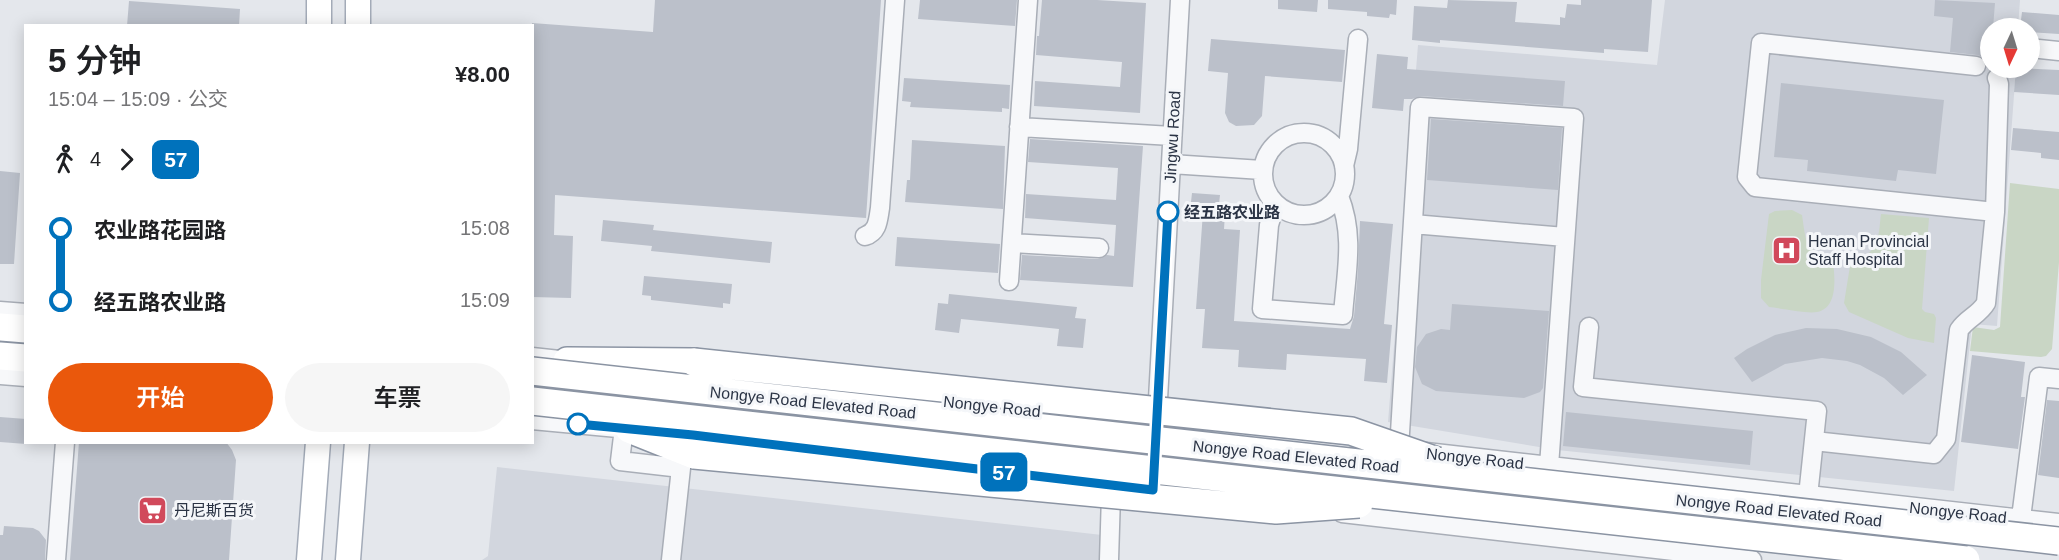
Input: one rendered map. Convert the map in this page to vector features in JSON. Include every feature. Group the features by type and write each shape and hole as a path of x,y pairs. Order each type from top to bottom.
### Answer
{"highway":[{"path":"0,327 24,328"},
{"path":"0,356 24,358"},
{"path":"567,361 694,362 1352,430 1484,477"},
{"name":"Nongye Road Elevated Road","path":"534,371 2059,541"},
{"name":"Nongye Road Elevated Road","path":"534,400 1966,560"},
{"path":"626,429 694,454 1276,510 1424,500"}],"main road":[{"path":"319,0 319,24"},
{"path":"358,0 358,24"},
{"path":"309,560 318,444"},
{"path":"348,560 357,444"}],"street":[{"path":"865,236 871,234 876,228 880,208 895,0"},
{"path":"1010,281 1028,0"},
{"name":"Jingwu Road","path":"1153,490 1180,0"},
{"path":"1344,166 1335,147 1327,140 1317,135 1296,134 1286,137 1270,149 1262,170 1263,184 1266,193 1275,205 1287,212 1306,216 1325,210 1339,196 1345,176 1344,166 1348,149 1358,39"},
{"path":"1976,66 1761,43 1747,177 1755,187 1995,212"},
{"path":"2040,49 2059,51"},
{"path":"1814,441 1934,454 1946,439 1959,330 1966,319 1981,312 1986,303 1995,212 1999,84 1997,78"},
{"path":"1399,449 1420,107 1574,118 1549,466"},
{"path":"1019,127 1172,136"},
{"path":"1171,165 1262,170"},
{"path":"1275,205 1269,225 1262,309 1343,315 1350,237 1347,215 1339,196"},
{"path":"1413,224 1565,237"},
{"path":"1012,243 1100,248"},
{"path":"0,311 24,313"},
{"path":"1589,327 1583,387 1817,411 1808,496"},
{"name":"Nongye Road","path":"534,357 1399,449 2059,523"},
{"path":"0,375 24,377"},
{"path":"2020,518 2039,377 2059,379"},
{"path":"534,420 1153,490 1694,557 1752,560"},
{"path":"626,429 620,461 681,468 671,560"},
{"path":"56,560 65,444"},
{"path":"1109,560 1111,495"}],"shaded area":[{"name":"Henan Provincial Staff Hospital","path":"1665,0 2020,0 2019,18 1980,18 1980,78 2015,78 1997,326 1972,324 1954,491 1557,450 1388,422 1418,45 1657,65"},
{"path":"497,467 1102,535 1100,560 482,560 488,556"}],"green space":[{"path":"2010,183 2059,189 2059,262 2052,349 2046,356 2041,357 1970,351 1973,327 1994,330 2000,327"},
{"path":"1792,210 1802,215 1808,245 1833,262 1834,292 1832,299 1829,305 1817,312 1769,307 1761,298 1769,214 1775,211"},
{"path":"1881,214 1929,218 1922,309 1934,314 1936,318 1934,343 1908,338 1849,312 1844,303 1850,266 1874,247 1878,237"}],"building":[{"path":"655,0 881,0 866,218 555,195 554,235 573,236 571,298 534,297 534,24 532,23 653,32"},
{"path":"920,0 1017,0 1015,26 918,19"},
{"path":"1042,0 1146,3 1140,113 1034,106 1035,81 1120,87 1122,62 1036,55"},
{"path":"1278,0 1318,0 1317,12 1278,9"},
{"path":"1328,0 1397,0 1396,15 1390,14 1389,18 1367,16 1367,12 1328,9"},
{"path":"1448,0 1517,2 1515,22 1560,25 1560,17 1565,18 1567,4 1581,5 1581,0 1652,0 1648,52 1604,49 1604,53 1440,40 1440,43 1412,40 1414,6 1447,8"},
{"path":"1935,0 1995,3 1994,18 1980,18 1980,56 1950,52 1953,18 1934,16"},
{"path":"129,1 240,9 239,24 127,24"},
{"path":"2022,12 2059,15 2059,34 2040,33 2040,18 2021,18"},
{"path":"1211,39 1345,50 1342,82 1265,76 1262,116 1254,125 1236,126 1229,122 1225,113 1228,73 1208,71"},
{"path":"1377,54 1408,57 1407,69 1565,81 1563,106 1421,96 1404,99 1403,111 1372,108"},
{"path":"2040,69 2059,70 2059,95 2014,92 2015,78 2040,78"},
{"path":"904,78 1010,85 1009,109 1002,108 1002,112 910,107 911,102 902,101"},
{"path":"1781,83 1944,100 1936,174 1898,170 1896,181 1807,171 1808,160 1774,157"},
{"path":"1431,119 1562,128 1558,190 1427,180"},
{"path":"2013,128 2059,132 2059,160 2041,158 2041,153 2011,150"},
{"path":"1030,139 1143,146 1133,287 1020,280 1022,255 1098,259 1107,255 1114,256 1116,225 1025,218 1026,194 1116,200 1118,168 1028,162"},
{"path":"912,140 1005,146 1003,209 905,202 907,180 910,180"},
{"path":"0,171 20,173 14,264 0,264"},
{"path":"1192,193 1220,195 1218,213 1225,213 1224,229 1240,230 1234,321 1350,329 1354,316 1360,221 1393,224 1384,324 1392,325 1387,383 1364,381 1366,359 1287,354 1286,370 1238,367 1239,350 1202,348 1205,309 1196,309 1203,212 1190,211"},
{"path":"603,220 654,225 653,230 772,242 770,263 651,251 652,246 601,241"},
{"path":"897,237 1000,244 998,273 895,266"},
{"path":"644,276 732,284 730,304 723,303 723,308 651,300 651,296 642,295"},
{"path":"949,294 1077,307 1075,318 1086,319 1083,348 1057,346 1059,329 961,319 959,333 935,330 938,303 948,304"},
{"path":"1452,304 1549,311 1543,388 1540,392 1524,398 1436,391 1422,384 1415,367 1417,347 1426,334 1441,329 1450,330"},
{"path":"1806,328 1837,329 1871,337 1901,352 1927,375 1903,395 1884,378 1860,365 1822,358 1785,364 1752,382 1734,358 1775,335"},
{"path":"1972,355 2025,362 2021,397 2025,397 2018,449 1961,442"},
{"path":"2047,400 2059,401 2059,478 2038,475"},
{"path":"1566,412 1753,431 1750,465 1563,446"},
{"path":"0,417 24,419 24,444 0,442"},
{"name":"丹尼斯百货","path":"79,444 228,444 232,450 236,460 229,560 70,560"},
{"path":"4,526 33,528 39,531 46,540 45,560 0,560 0,535 3,535"}],"bus line":[{"name":"57","path":"578,424 693,435 1153,490 1168,212"}],"place":[{"name":"经五路农业路","path":"1168,212"},
{"name":"Henan Provincial Staff Hospital","path":"1787,250"},
{"name":"丹尼斯百货","path":"153,510"}]}
